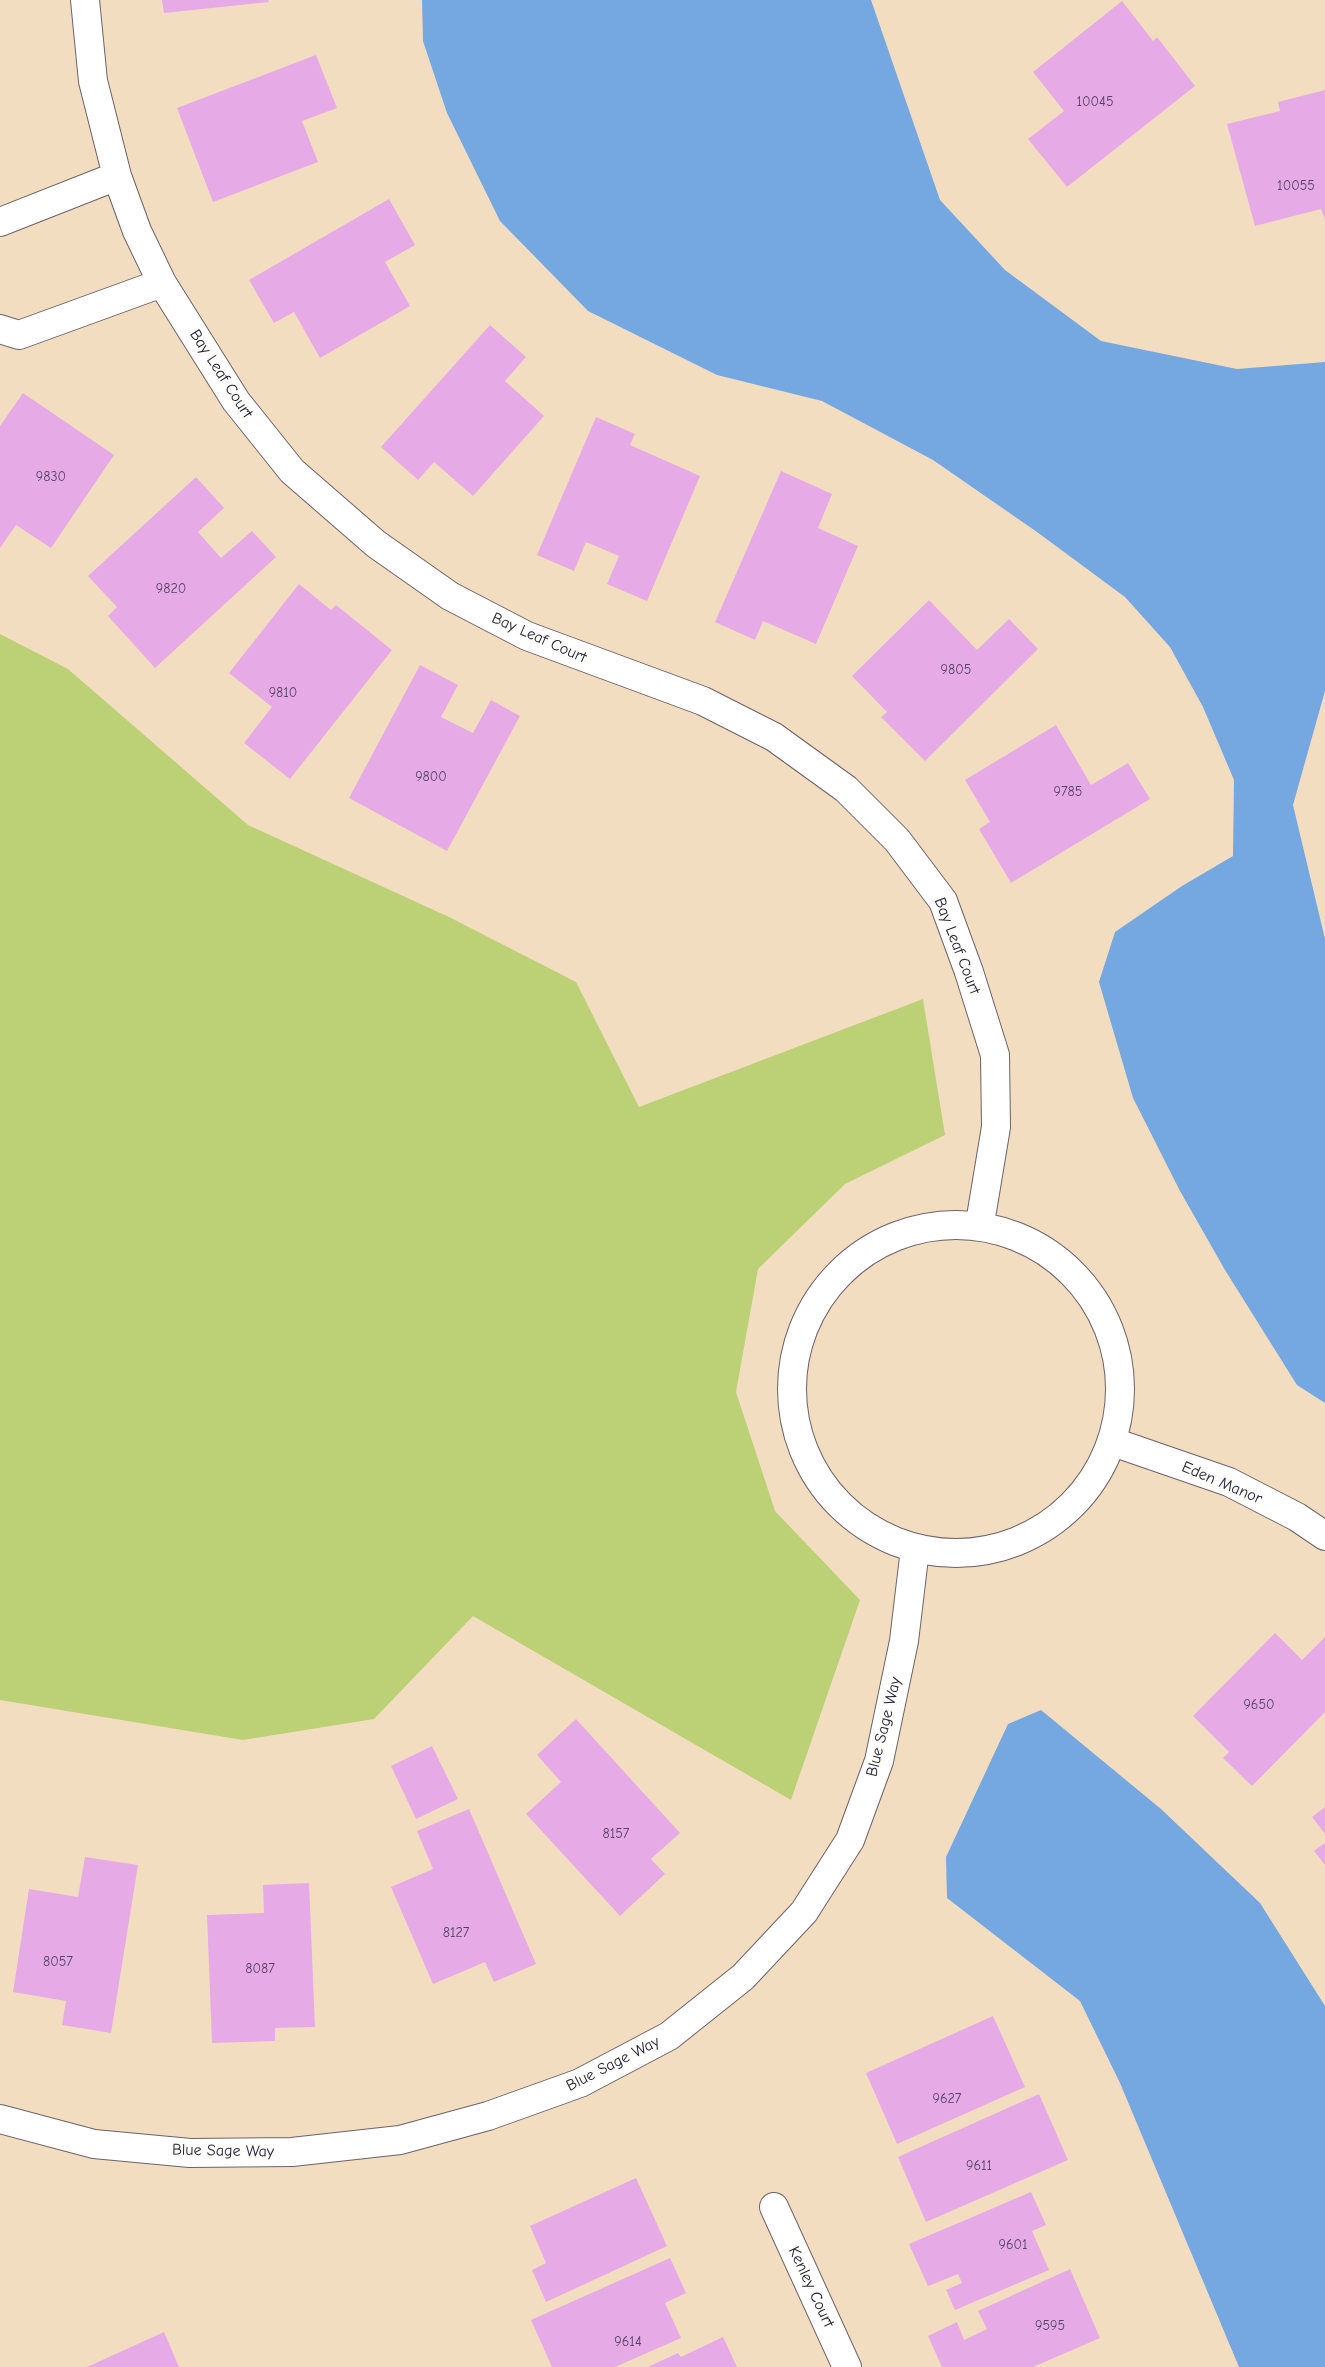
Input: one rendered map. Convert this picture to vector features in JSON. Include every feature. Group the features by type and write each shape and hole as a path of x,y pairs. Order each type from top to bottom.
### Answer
{"street":[{"name":"Bay Leaf Court","path":"85,0 93,81 117,176 137,231 162,283 236,401 292,471 376,544 450,596 527,636 702,701 774,737 846,789 897,840 942,901 970,972 995,1055 996,1127 980,1223"},
{"path":"0,222 117,176"},
{"path":"0,329 19,334 162,283"},
{"path":"980,1223 1032,1244 1062,1264 1086,1291 1105,1323 1119,1363 1121,1399 1114,1442 1089,1484 1073,1502 1062,1514 1028,1537 982,1552 950,1554 915,1549 879,1535 843,1510 816,1475 798,1434 791,1397 795,1353 810,1312 829,1284 863,1252 899,1234 938,1226 980,1223"},
{"name":"Eden Manor","path":"1114,1442 1229,1482 1297,1517 1325,1536"},
{"name":"Blue Sage Way","path":"0,2119 94,2144 190,2153 292,2152 400,2140 488,2116 580,2083 669,2036 743,1978 804,1912 850,1840 879,1761 904,1641 915,1549"},
{"name":"Kenley Court","path":"774,2207 847,2367"}],"green space":[{"path":"0,634 68,669 248,825 449,917 576,982 639,1107 923,999 945,1135 845,1184 758,1269 736,1392 775,1511 860,1600 791,1800 473,1616 374,1719 243,1740 0,1700"}],"water":[{"path":"422,0 871,0 940,200 1005,270 1101,341 1237,369 1325,362 1325,691 1293,805 1325,939 1325,1403 1297,1385 1225,1270 1180,1191 1133,1098 1099,982 1115,932 1182,886 1233,856 1234,780 1203,707 1170,647 1125,597 1037,532 933,460 822,401 717,375 588,311 500,221 447,113 423,41"},
{"path":"1041,1710 1161,1809 1260,1903 1325,2006 1325,2367 1239,2367 1120,2083 1080,2001 947,1898 946,1857 1008,1724"}],"building":[{"path":"162,0 268,0 269,2 164,13"},
{"path":"1122,1 1153,41 1157,37 1195,86 1067,187 1028,139 1064,111 1033,72"},
{"path":"316,55 337,108 302,121 318,162 213,202 177,108"},
{"path":"1325,90 1325,219 1321,209 1255,226 1227,124 1280,111 1278,102"},
{"path":"389,199 415,245 385,262 410,306 320,358 294,312 274,323 249,280"},
{"path":"490,325 526,357 505,381 544,416 473,496 434,462 418,480 381,447"},
{"path":"23,393 114,455 51,548 16,525 0,548 0,426"},
{"path":"596,417 635,434 630,445 700,476 647,601 607,584 619,556 586,542 574,571 537,555"},
{"path":"781,471 832,494 818,528 858,546 816,644 763,621 755,640 715,622"},
{"path":"196,477 224,508 198,532 221,558 252,531 276,557 155,668 108,616 117,607 88,576"},
{"path":"299,584 331,610 336,605 392,650 290,779 244,743 272,707 229,673"},
{"path":"929,600 977,650 1009,619 1038,649 925,761 881,717 887,712 852,676"},
{"path":"420,665 458,685 441,717 473,733 491,700 520,716 447,851 349,798"},
{"path":"1056,725 1091,785 1128,763 1150,799 1011,883 979,829 990,822 965,780"},
{"path":"1275,1633 1302,1660 1325,1637 1325,1712 1252,1786 1223,1758 1229,1752 1193,1716"},
{"path":"576,1719 680,1833 651,1859 665,1874 620,1916 526,1814 561,1782 537,1755"},
{"path":"432,1746 458,1799 416,1819 391,1766"},
{"path":"1325,1807 1325,1834 1312,1817"},
{"path":"469,1809 536,1964 494,1982 485,1962 433,1984 391,1887 433,1869 417,1831"},
{"path":"1325,1843 1325,1865 1314,1851"},
{"path":"85,1857 138,1865 111,2033 62,2025 66,2001 13,1992 29,1889 78,1897"},
{"path":"309,1883 315,2027 275,2028 275,2041 212,2043 207,1915 264,1913 263,1885"},
{"path":"993,2016 1025,2087 897,2144 866,2073"},
{"path":"1039,2094 1068,2160 926,2222 898,2157"},
{"path":"636,2178 667,2246 546,2302 532,2270 546,2263 530,2226"},
{"path":"1031,2192 1046,2225 1032,2231 1049,2270 955,2310 946,2290 962,2283 958,2274 928,2286 909,2244"},
{"path":"670,2258 686,2293 665,2303 681,2338 615,2367 552,2367 531,2320"},
{"path":"1070,2269 1100,2338 1033,2367 942,2367 928,2336 957,2322 964,2340 987,2329 978,2311"},
{"path":"164,2332 179,2367 87,2367"},
{"path":"723,2337 737,2367 648,2367 678,2353 681,2357"}]}
